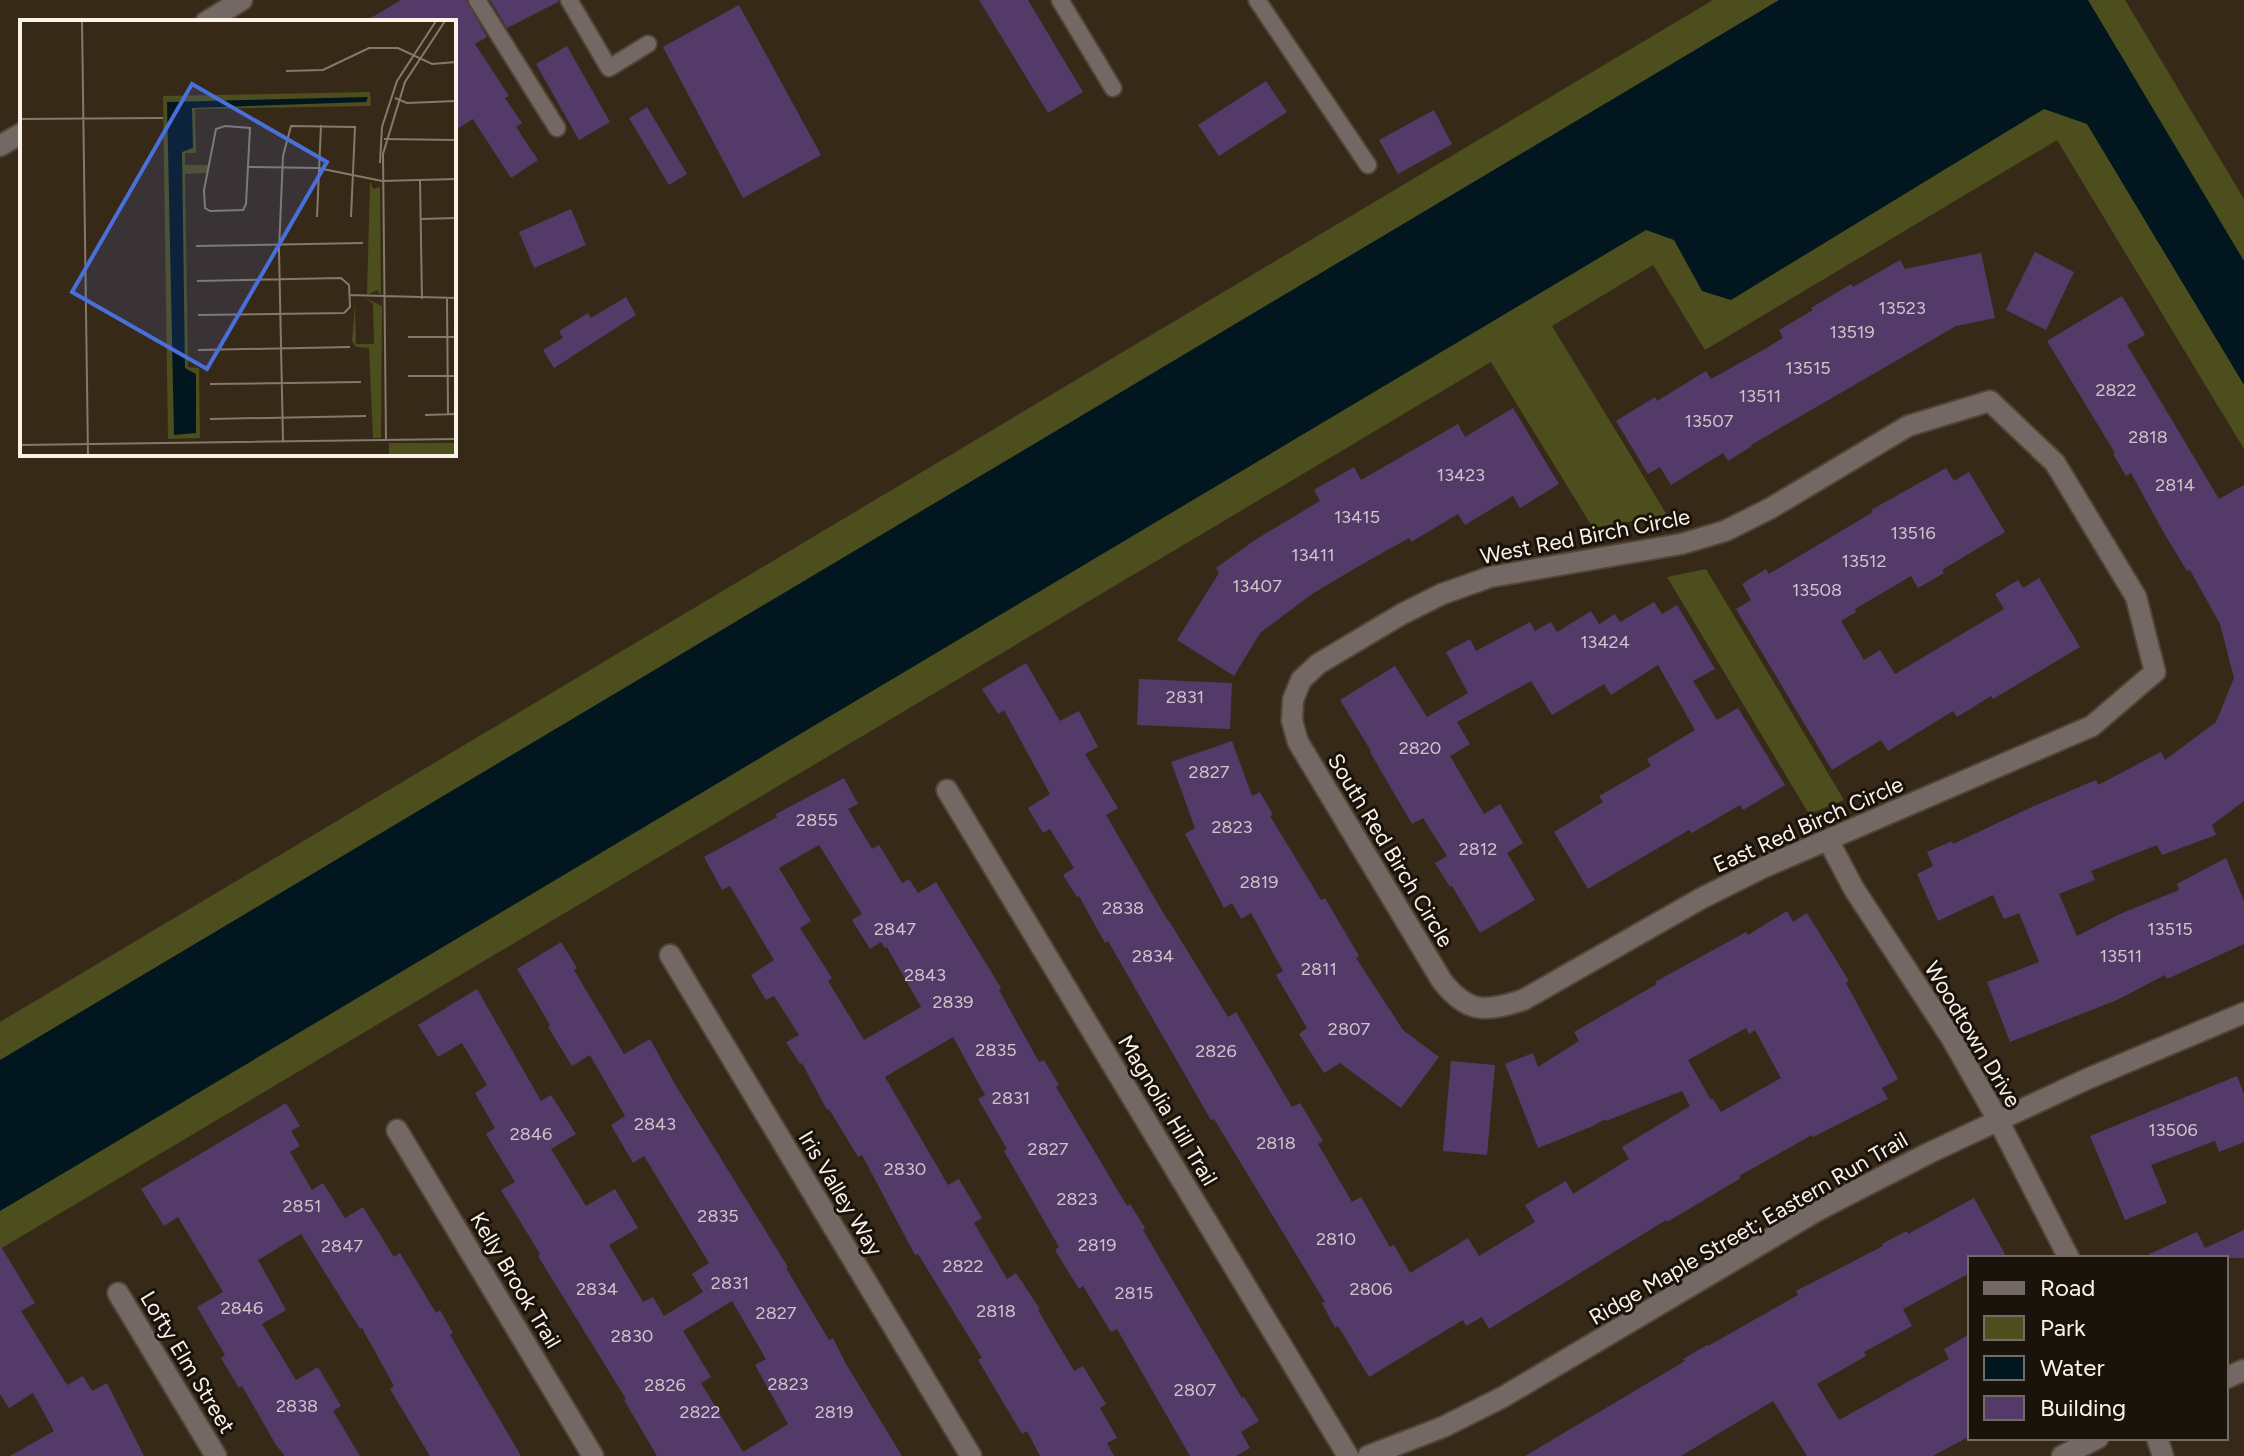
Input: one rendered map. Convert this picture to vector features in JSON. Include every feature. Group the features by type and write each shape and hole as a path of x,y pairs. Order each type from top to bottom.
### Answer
{"street":[{"path":"209,20 242,0"},
{"path":"0,146 20,134"},
{"name":"East Red Birch Circle","path":"1476,1008 1499,1008 1523,1000 1702,898 1762,868 2092,726 2155,672 2136,597 2055,463 1990,401"},
{"name":"West Red Birch Circle","path":"1293,700 1301,680 1318,664 1442,594 1490,577 1681,544 1725,531 1771,508 1908,426 1990,401"},
{"name":"South Red Birch Circle","path":"1293,700 1292,721 1298,742 1442,981 1456,1000 1476,1008"},
{"name":"Magnolia Hill Trail","path":"947,790 1348,1456"},
{"name":"Woodtown Drive","path":"1828,840 1854,889 1952,1039 2068,1256"},
{"name":"Iris Valley Way","path":"670,955 971,1456"},
{"name":"Ridge Maple Street; Eastern Run Trail","path":"1368,1456 1443,1427 1503,1397 1820,1209 1929,1153 2087,1079 2244,1013"},
{"name":"Kelly Brook Trail","path":"397,1130 593,1456"},
{"name":"Lofty Elm Street","path":"118,1293 216,1456"},
{"path":"2062,1456 2094,1440"}],"lane":[{"path":"477,0 557,128"},
{"path":"569,0 609,68 648,44"},
{"path":"1060,0 1113,88"},
{"path":"1257,0 1368,165"}],"green space":[{"path":"1713,0 2125,0 2244,199 2244,449 2057,140 1705,350 1653,265 1552,326 1667,515 1593,528 1491,362 0,1249 0,1022"},
{"path":"1706,569 1844,800 1809,814 1667,577"}],"water":[{"path":"1779,0 2088,0 2244,261 2244,385 2087,124 2044,109 1731,300 1702,291 1674,240 1646,230 0,1211 0,1060"}],"building":[{"path":"401,0 466,0 487,37 475,44 509,96 505,98 522,123 516,127 538,160 511,178 473,119 456,130 456,20 367,20"},
{"path":"490,0 558,0 558,2 507,28"},
{"path":"979,0 1028,0 1083,92 1048,113"},
{"path":"739,5 821,155 743,198 663,47"},
{"path":"567,46 610,122 579,140 536,64"},
{"path":"1266,81 1287,112 1219,156 1198,125"},
{"path":"647,107 687,174 669,185 629,118"},
{"path":"1434,110 1452,144 1398,174 1379,140"},
{"path":"571,209 586,245 534,268 519,232"},
{"path":"2035,252 2074,272 2046,330 2006,310"},
{"path":"1981,253 1995,318 1956,326 1728,461 1723,453 1671,485 1660,467 1648,474 1616,421 1655,397 1657,401 1706,371 1711,379 1765,349 1783,338 1779,330 1813,310 1811,308 1900,260 1905,269"},
{"path":"2122,296 2145,335 2127,345 2219,499 2244,485 2244,801 2212,825 2216,835 2162,855 2157,845 2091,871 2095,880 2059,894 2077,936 2179,890 2177,884 2226,858 2244,901 2244,944 2167,979 2165,975 2117,1000 2010,1042 1987,982 2039,962 2019,913 2004,919 1993,895 1938,921 1917,874 1933,866 1927,852 1952,841 1953,844 2096,780 2098,785 2161,752 2165,760 2216,722 2234,678 2220,624 2131,473 2126,476 2047,341"},
{"path":"626,297 636,315 554,368 543,350 563,338 559,331 588,313 591,318"},
{"path":"1513,408 1559,484 1520,508 1513,496 1465,525 1458,514 1411,542 1409,538 1359,566 1312,594 1260,633 1234,676 1177,640 1219,573 1216,568 1255,540 1320,501 1314,490 1354,467 1361,480 1458,424 1465,437"},
{"path":"1946,468 1954,481 1969,472 2005,532 1918,588 1911,576 1855,609 1856,612 1841,621 1864,660 1880,650 1895,674 2004,609 1995,594 2018,580 2023,588 2039,578 2080,647 1957,717 1953,711 1888,751 1881,740 1832,770 1736,609 1751,600 1742,584 1766,569 1769,574 1873,512 1871,510"},
{"path":"1654,602 1662,614 1677,605 1715,669 1693,681 1717,720 1738,708 1785,785 1743,810 1740,805 1692,833 1689,830 1588,889 1554,832 1603,802 1599,796 1651,766 1647,759 1695,730 1658,665 1611,695 1604,684 1552,715 1531,681 1457,722 1470,744 1450,756 1484,814 1500,804 1523,843 1507,853 1535,900 1480,933 1435,863 1447,856 1423,818 1412,824 1340,700 1395,666 1427,717 1468,693 1446,652 1470,639 1476,651 1530,622 1535,631 1551,622 1557,632 1591,611 1599,624 1615,614 1620,622"},
{"path":"1026,663 1060,721 1079,711 1098,747 1085,754 1118,808 1106,815 1168,921 1228,1017 1236,1012 1292,1107 1300,1103 1323,1141 1318,1144 1352,1202 1361,1197 1390,1247 1394,1245 1410,1273 1468,1238 1479,1256 1535,1222 1525,1205 1566,1181 1573,1194 1629,1159 1622,1147 1690,1106 1682,1091 1538,1148 1505,1064 1533,1053 1538,1067 1579,1041 1574,1032 1657,984 1655,982 1746,932 1748,935 1787,911 1793,922 1807,913 1849,981 1846,983 1898,1079 1882,1088 1888,1099 1812,1135 1739,1176 1741,1178 1666,1220 1489,1329 1482,1317 1466,1326 1463,1320 1369,1377 1338,1326 1335,1328 1322,1303 1325,1302 1214,1119 1211,1120 1108,941 1105,943 1079,896 1063,875 1074,868 1050,829 1043,833 1028,808 1050,794 1004,710 998,714 982,689","holes":["1746,1028 1749,1034 1755,1030 1781,1078 1721,1112 1688,1060"]},
{"path":"1139,679 1232,683 1230,729 1137,725"},
{"path":"1232,741 1252,796 1260,792 1273,815 1270,816 1321,900 1325,898 1359,956 1356,958 1403,1030 1439,1057 1401,1108 1340,1063 1324,1073 1299,1034 1307,1028 1276,975 1283,971 1251,913 1241,919 1232,903 1224,908 1185,834 1195,828 1171,762"},
{"path":"844,778 858,804 848,809 872,849 879,845 902,883 909,879 918,893 936,882 1001,988 999,990 1039,1062 1044,1060 1059,1085 1056,1087 1127,1206 1130,1204 1145,1228 1143,1230 1242,1398 1259,1421 1241,1432 1250,1448 1236,1456 1190,1456 1117,1329 1111,1332 1083,1286 1079,1289 1055,1250 1059,1247 1004,1151 1007,1149 978,1099 985,1095 953,1037 885,1077 948,1185 959,1179 982,1218 974,1223 1007,1279 1016,1273 1074,1371 1083,1366 1106,1404 1100,1408 1117,1438 1107,1443 1114,1456 1040,1456 1027,1431 1022,1434 978,1360 982,1358 918,1254 915,1255 862,1155 858,1157 827,1110 802,1063 786,1042 799,1035 774,996 766,1000 751,975 774,960 730,886 722,890 704,857 777,817 776,814","holes":["819,845 862,914 852,920 870,949 881,942 887,947 921,1007 864,1040 828,981 832,978 800,928 811,921 779,868"]},
{"path":"561,942 624,1054 650,1039 829,1340 833,1338 902,1456 657,1456 501,1190 515,1182 486,1134 495,1128 475,1093 487,1085 462,1043 438,1057 418,1025 477,989 541,1101 551,1095 576,1134 551,1149 586,1206 615,1189 638,1228 609,1245 643,1302 653,1297 664,1316 703,1292 692,1274 709,1263 644,1156 633,1163 611,1125 625,1116 590,1055 572,1066 517,969","holes":["732,1301 766,1359 755,1365 788,1424 743,1452 701,1383 711,1377 683,1331"]},
{"path":"1451,1061 1495,1065 1487,1155 1443,1151"},
{"path":"2237,1076 2244,1094 2244,1142 2219,1152 2215,1141 2151,1165 2167,1203 2125,1220 2090,1136"},
{"path":"286,1103 300,1126 291,1131 300,1146 290,1152 312,1190 323,1183 345,1218 363,1207 394,1257 400,1253 436,1313 440,1310 453,1333 450,1335 521,1456 430,1456 390,1389 394,1386 362,1328 301,1234 258,1260 286,1310 262,1324 296,1380 318,1367 341,1406 333,1411 360,1456 285,1456 276,1445 242,1386 239,1388 221,1358 225,1355 197,1307 223,1292 178,1217 164,1226 141,1189"},
{"path":"1974,1198 2006,1256 1968,1256 1968,1274 1903,1309 1912,1326 1864,1352 1866,1356 1817,1384 1839,1420 1949,1359 1944,1349 1968,1335 1968,1437 1933,1456 1807,1456 1773,1401 1681,1456 1525,1456 1685,1361 1683,1359 1798,1295 1796,1291 1907,1231 1908,1234"},
{"path":"2244,1230 2244,1258 2145,1256 2197,1232 2205,1248"},
{"path":"0,1245 35,1303 21,1311 67,1385 83,1376 92,1391 107,1383 144,1456 10,1456 54,1431 33,1393 9,1408 0,1394"}]}
